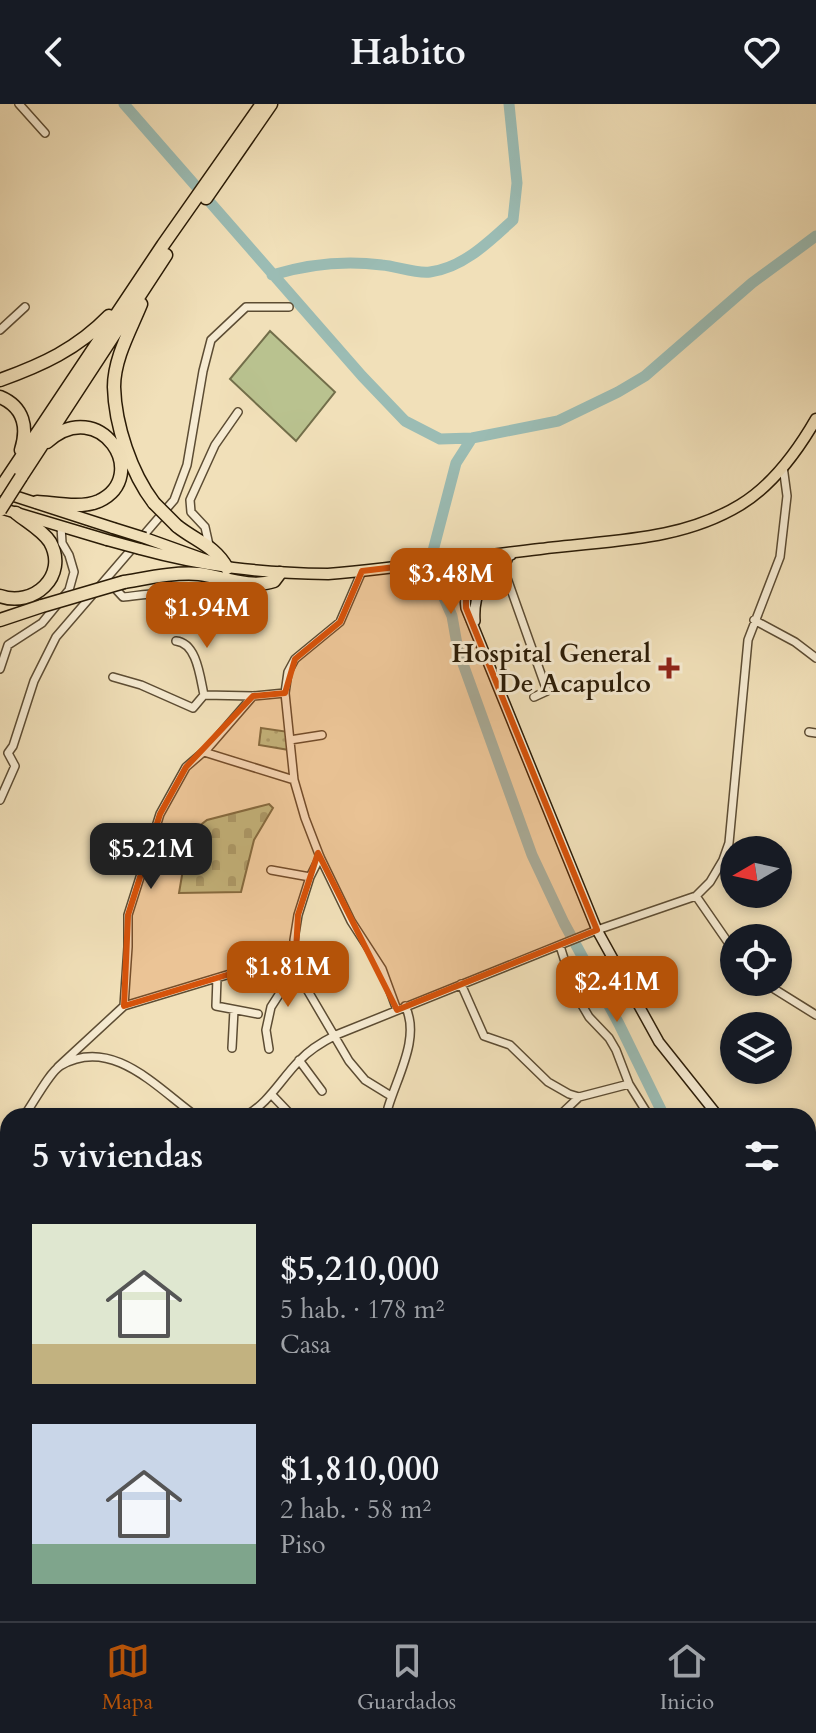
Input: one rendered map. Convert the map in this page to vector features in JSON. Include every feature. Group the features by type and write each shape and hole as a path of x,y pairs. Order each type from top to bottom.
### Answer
{"highway":[{"path":"242,140 262,104"},
{"path":"0,380 45,363 74,347 106,319 166,247 271,104"},
{"path":"166,247 121,351 114,386 125,449 154,503 177,526 218,553 224,567"},
{"path":"39,450 154,273"},
{"path":"0,509 17,470 135,287"},
{"path":"0,397 16,407 24,422 24,440 17,470"},
{"path":"0,490 54,436 69,430 81,427 94,429 106,435 115,445 121,470 110,493 99,501 86,504 37,502"},
{"path":"0,596 12,599 36,595 44,590 52,577 54,551 48,539 16,513"},
{"path":"0,620 124,582 181,574 270,583 280,573"}],"main road":[{"path":"0,509 107,540 194,554 224,567 280,573 362,571 417,565 634,539 688,529 741,505 763,488 783,466 816,419"},
{"path":"0,490 113,528 143,544"},
{"path":"479,640 475,619 478,588 519,551"},
{"path":"466,586 479,571 519,551"},
{"path":"450,561 466,586 466,608 597,930 659,1042 712,1108"}],"street":[{"path":"19,104 45,133"},
{"path":"0,330 25,307"},
{"path":"0,800 15,766 8,753 34,681 56,637 174,500 187,465 211,340 246,307 289,307"},
{"path":"209,545 205,527 191,512 190,500 215,445 238,412"},
{"path":"258,1108 299,1060 318,1044 597,930 696,896 710,882 729,843 746,651 754,620 780,557 787,496 783,466"},
{"path":"0,669 8,645 42,623 69,590 74,572 62,543 61,526"},
{"path":"502,564 547,691 534,697"},
{"path":"362,571 340,622 295,659 288,672 285,693 294,780 320,857 351,921 410,1019 409,1041 389,1108"},
{"path":"107,578 123,597 162,594 195,598 222,589 235,580"},
{"path":"754,620 795,642 816,658"},
{"path":"176,641 189,646 204,695"},
{"path":"113,677 141,685 193,708 204,695"},
{"path":"204,695 285,693"},
{"path":"124,1006 128,915 160,814 191,762 204,752 253,696"},
{"path":"290,740 322,735"},
{"path":"204,752 294,780"},
{"path":"320,857 298,915 294,940 295,969 349,1061 365,1080 391,1096"},
{"path":"271,870 310,877"},
{"path":"696,896 720,931"},
{"path":"562,945 575,993 589,1017 609,1038 629,1084 644,1108"},
{"path":"30,1108 58,1067 124,1006 239,972 295,969"},
{"path":"269,1049 266,1030 271,1007 280,993 284,970"},
{"path":"217,978 216,1006 258,1014"},
{"path":"461,984 484,1036 510,1045 560,1091 579,1097"},
{"path":"786,996 816,1014"},
{"path":"232,1048 234,1010"},
{"path":"58,1067 82,1058 109,1058 146,1077 186,1108"},
{"path":"299,1060 322,1091"},
{"path":"567,1108 579,1097 629,1084"},
{"path":"271,1094 284,1108"}],"highlighted area":[{"path":"454,560 466,586 466,608 597,930 397,1010 318,853 298,915 295,969 230,974 124,1006 128,915 160,814 186,767 253,696 285,693 295,659 340,622 362,571"}],"green space":[{"path":"270,331 335,392 296,441 230,379"},
{"path":"261,728 289,732 289,750 259,745"},
{"path":"269,804 273,808 254,840 241,892 179,893 189,834 207,820"}],"waterway":[{"path":"124,104 362,376 405,421 440,439 472,438 558,421 618,392 645,376 752,283 816,236"},
{"path":"272,275 340,263 430,272 454,265 475,252 513,220 517,183 509,104"},
{"path":"472,438 456,463 433,551 436,580 452,616 458,650 532,855 660,1108"}],"place":[{"name":"Hospital General De Acapulco","path":"669,668"}]}
